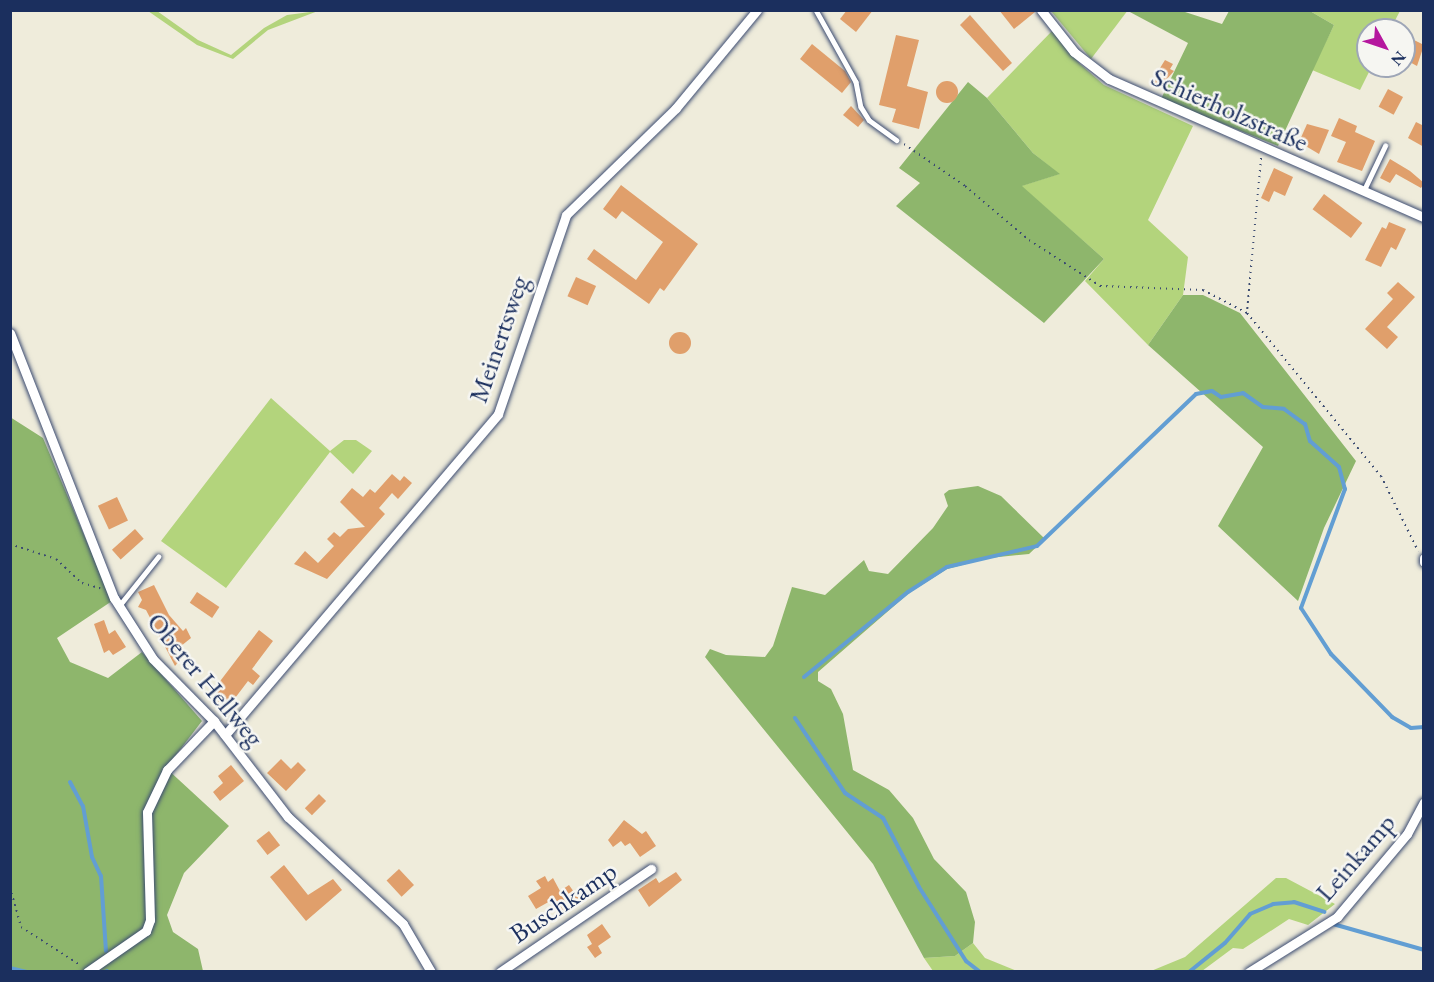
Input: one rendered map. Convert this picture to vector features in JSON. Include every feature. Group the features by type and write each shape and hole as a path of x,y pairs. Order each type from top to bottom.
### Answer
{"street":[{"name":"Meinertsweg","path":"225,735 498,414 566,215 676,108 757,10"},
{"name":"Schierholzstraße","path":"1041,10 1074,52 1109,79 1261,149 1424,217"},
{"name":"Oberer Hellweg","path":"10,333 109,586 153,659 214,721 288,817 403,924 431,972"},
{"path":"87,971 146,931 150,920 147,812 167,770 214,721"},
{"name":"Leinkamp","path":"1249,972 1337,917 1407,834 1424,802"},
{"name":"Buschkamp","path":"500,972 651,869"}],"lane":[{"path":"816,10 856,82 861,107 869,120 897,140"},
{"path":"1364,192 1385,146"},
{"path":"119,606 158,557"}],"path":[{"path":"897,140 965,186 1029,240 1100,286 1203,290 1247,313 1381,476 1423,560"},
{"path":"1247,313 1261,149"},
{"path":"10,544 56,559 94,588 109,586"},
{"path":"10,887 21,927 87,971"}],"green space":[{"path":"1128,10 1091,59 1051,11"},
{"path":"148,11 157,11 198,40 231,55 264,28 287,15 318,11 268,30 233,59 197,45"},
{"path":"1128,11 1182,11 1222,24 1229,11 1310,11 1334,25 1278,146 1161,99 1188,43"},
{"path":"1310,11 1400,11 1396,18 1356,18 1356,78 1366,78 1360,90 1312,70 1334,25"},
{"path":"1052,31 1080,64 1104,85 1193,126 1148,220 1188,257 1183,295 1148,345 1085,281 1104,259 1021,186 1059,174 1033,153 987,98"},
{"path":"968,82 987,98 1033,153 1060,174 1022,186 1104,259 1044,323 896,206 920,183 899,168"},
{"path":"1183,295 1203,295 1240,313 1356,461 1324,528 1298,601 1218,526 1263,447 1148,345"},
{"path":"271,398 330,451 344,440 356,440 372,451 353,474 330,452 226,588 161,541"},
{"path":"10,417 43,438 112,601 57,638 70,662 108,678 142,652 202,721 166,768 229,826 184,873 167,915 173,932 198,949 203,971 11,971"},
{"path":"978,486 1001,496 1045,539 1029,554 989,558 947,569 909,593 818,672 818,681 831,689 843,714 853,770 889,790 913,818 934,859 966,892 975,922 973,943 955,956 924,958 873,864 705,657 710,649 726,655 765,657 773,646 792,587 825,595 864,560 869,571 888,574 933,528 948,506 944,494 949,490"},
{"path":"1276,878 1286,878 1335,904 1308,925 1289,919 1243,949 1233,948 1202,971 1151,971 1185,957"},
{"path":"973,943 985,958 1017,971 933,971 924,958 955,956"}],"building":[{"path":"847,10 873,10 856,32 840,19"},
{"path":"999,10 1034,10 1035,12 1014,29"},
{"path":"970,15 1012,63 1003,71 960,25"},
{"path":"896,35 919,40 907,86 928,92 919,129 892,122 896,109 879,105"},
{"path":"1416,41 1424,45 1416,65"},
{"path":"812,44 845,71 851,82 842,93 800,59"},
{"path":"1165,60 1173,64 1170,69 1174,71 1159,88 1152,81"},
{"path":"947,81 955,84 958,92 955,100 947,103 939,100 936,92 939,84"},
{"path":"1388,89 1403,97 1394,115 1379,107"},
{"path":"851,106 864,120 858,127 843,115"},
{"path":"1339,118 1357,126 1355,132 1375,141 1362,171 1337,162 1346,142 1331,136"},
{"path":"1416,122 1424,126 1424,147 1408,138"},
{"path":"1307,124 1329,130 1319,154 1299,142"},
{"path":"1390,159 1424,183 1421,188 1396,174 1390,183 1380,178"},
{"path":"1274,168 1293,177 1285,196 1274,191 1269,202 1261,198"},
{"path":"621,185 698,244 664,291 660,288 649,304 587,259 594,249 636,280 663,242 622,211 616,219 603,209"},
{"path":"1324,194 1362,223 1351,238 1313,209"},
{"path":"1389,222 1406,229 1396,250 1391,247 1381,267 1365,260 1382,227 1386,229"},
{"path":"576,277 596,286 588,305 567,296"},
{"path":"1398,282 1415,297 1387,327 1398,337 1387,349 1365,329 1393,299 1387,293"},
{"path":"680,332 688,335 691,343 688,351 680,354 672,351 669,343 672,335"},
{"path":"392,474 400,481 404,476 412,483 398,499 392,493 379,508 385,514 327,579 294,564 305,551 318,563 334,546 327,539 334,532 340,537 348,529 365,527 340,502 352,488 363,497 370,489 375,493"},
{"path":"117,497 128,521 109,529 98,506"},
{"path":"135,529 144,539 121,559 112,550"},
{"path":"154,585 169,615 183,631 186,628 191,638 181,646 186,653 175,666 146,610 138,607 142,600 138,592"},
{"path":"197,592 219,607 212,618 190,603"},
{"path":"104,620 109,634 115,630 126,647 113,655 109,650 104,653 94,624"},
{"path":"259,630 273,641 252,669 260,676 253,685 248,681 226,710 208,697"},
{"path":"281,759 291,769 298,762 306,770 286,791 267,773"},
{"path":"231,765 244,781 220,801 213,792 223,783 218,776"},
{"path":"319,794 326,801 312,815 305,808"},
{"path":"624,820 642,834 646,831 656,846 640,857 630,843 625,846 621,841 613,847 608,840"},
{"path":"269,831 280,845 267,855 256,841"},
{"path":"284,865 308,895 333,879 342,890 306,921 270,877"},
{"path":"399,869 414,885 402,897 387,881"},
{"path":"676,872 682,880 649,907 638,890 656,878 659,883"},
{"path":"545,876 548,882 553,878 560,891 569,885 574,892 580,888 586,895 563,911 552,900 536,909 528,896 541,888 536,881"},
{"path":"602,924 611,937 598,946 602,953 595,958 587,947 592,944 587,935"}],"waterway":[{"path":"804,677 908,592 947,567 1037,546 1196,394 1212,391 1221,397 1243,393 1263,407 1284,409 1305,424 1310,441 1339,467 1345,489 1301,608 1331,654 1392,717 1411,728 1424,727"},
{"path":"795,718 845,793 883,818 919,887 966,961 980,972"},
{"path":"70,782 83,806 92,857 101,876 106,951"},
{"path":"1189,972 1225,943 1250,914 1273,904 1294,902 1324,912"},
{"path":"1333,924 1424,950"},
{"path":"10,968 27,972"}]}
